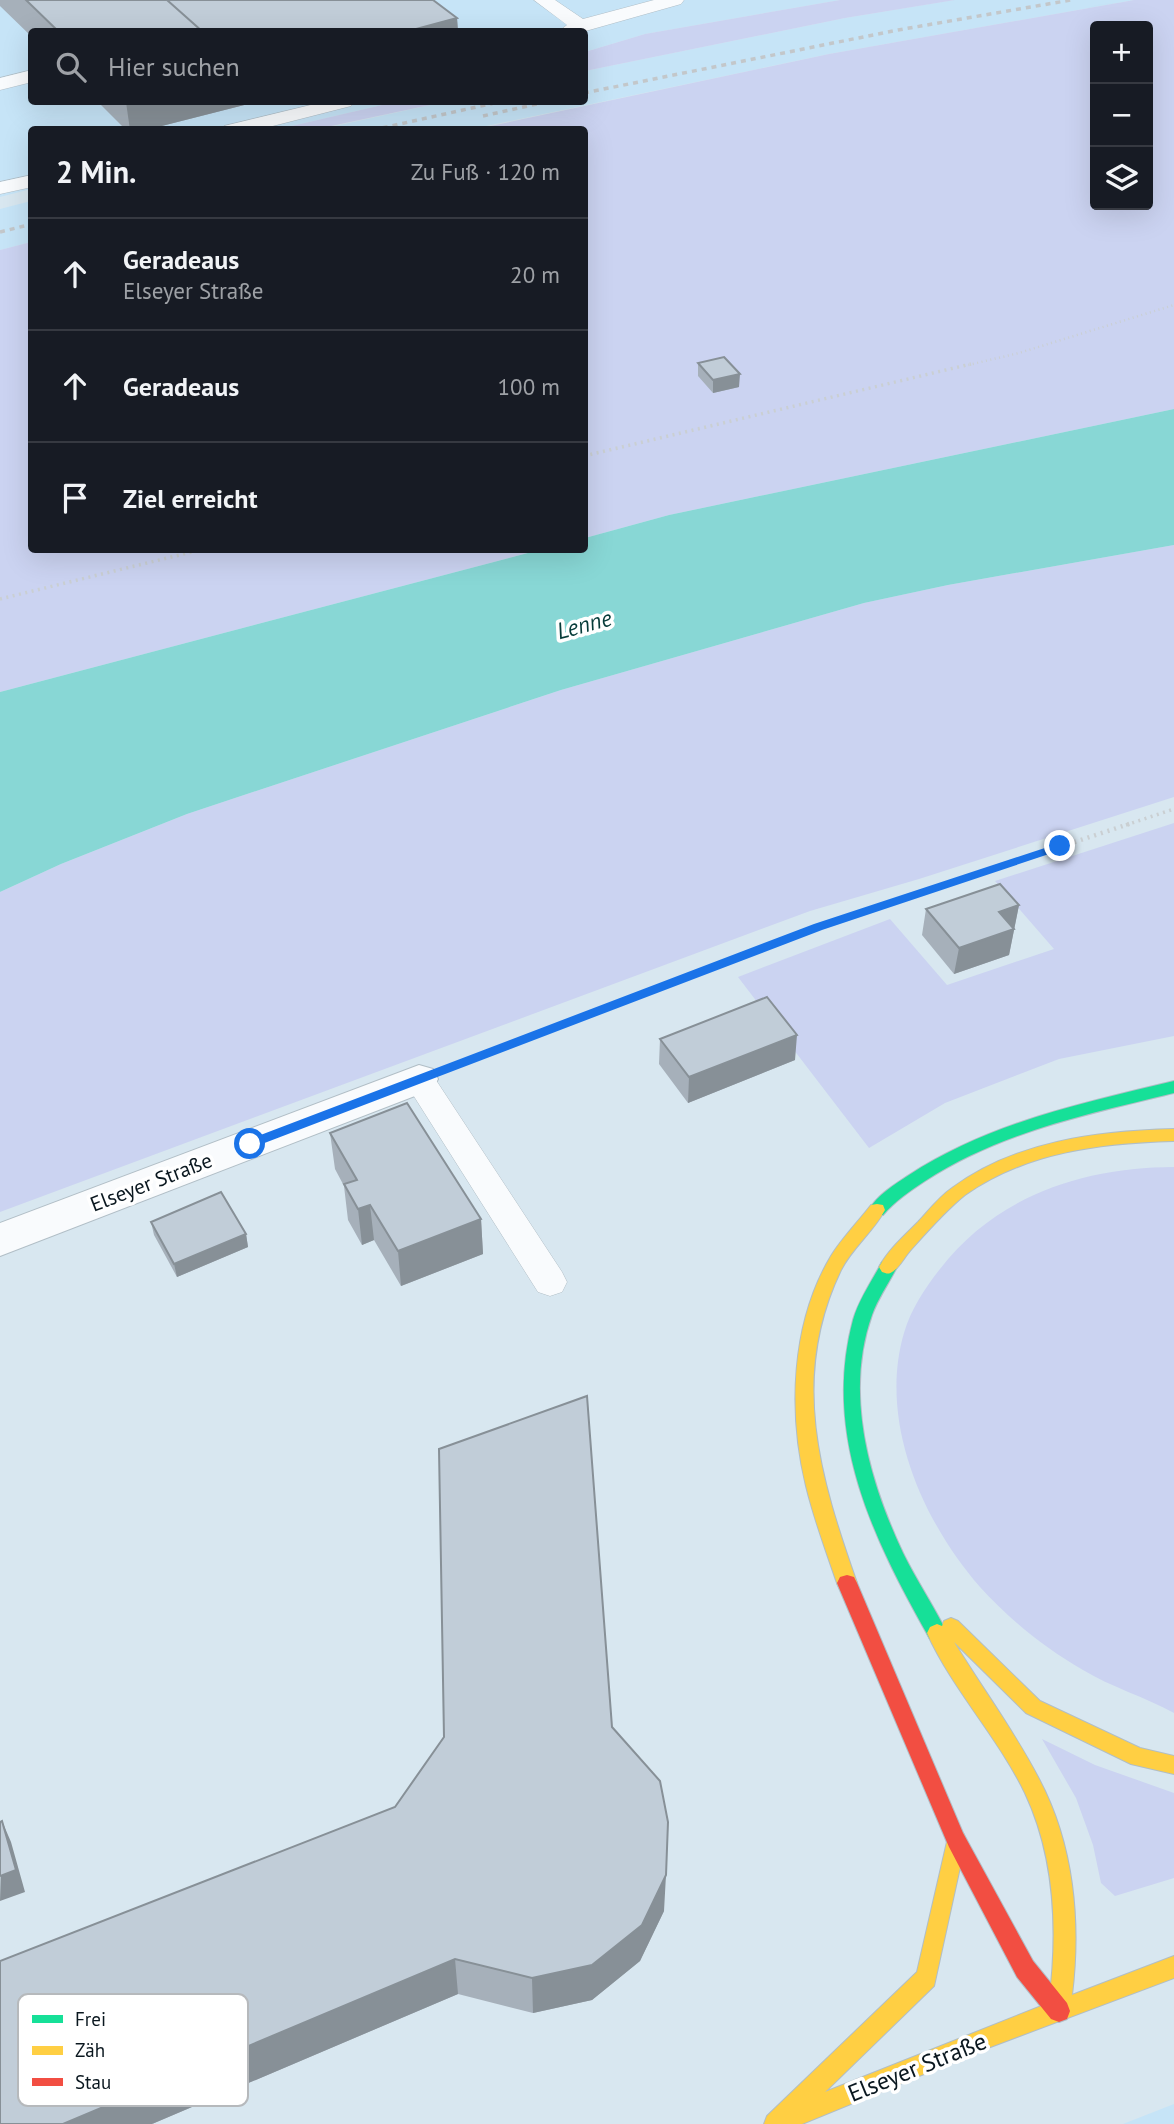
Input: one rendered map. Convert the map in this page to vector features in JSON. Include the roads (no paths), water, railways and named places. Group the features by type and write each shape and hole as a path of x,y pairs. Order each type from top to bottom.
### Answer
{"main road":[{"path":"1059,2011 1025,1969 956,1840 847,1584 815,1486 806,1437 804,1390 811,1333 833,1269 883,1202 928,1169 979,1145 1054,1117 1174,1087"},
{"path":"1059,2011 1068,1958 1068,1910 1058,1856 1038,1797 908,1586 860,1473 849,1410 853,1355 866,1306 891,1261 967,1186 1011,1164 1069,1145 1144,1134 1174,1135"},
{"path":"908,1586 1033,1706 1138,1756 1174,1765"},
{"path":"776,2124 926,1978 956,1840"},
{"name":"Elseyer Straße","path":"776,2124 985,2038 1174,1967"}],"street":[{"name":"Elseyer Straße","path":"0,1240 419,1079"}],"lane":[{"path":"543,0 573,28 676,0"},
{"path":"0,84 28,77"},
{"path":"247,126 332,105"},
{"path":"0,188 28,182"},
{"path":"419,1079 550,1282"}],"water":[{"name":"Lenne","path":"1174,409 1174,545 948,585 864,603 561,690 187,814 61,864 0,892 0,692 528,553 588,553 588,537 669,515"}],"railway":[{"path":"588,92 898,30 1071,0"},
{"path":"391,126 486,105"},
{"path":"483,116 532,105"},
{"path":"0,232 28,225"}]}
